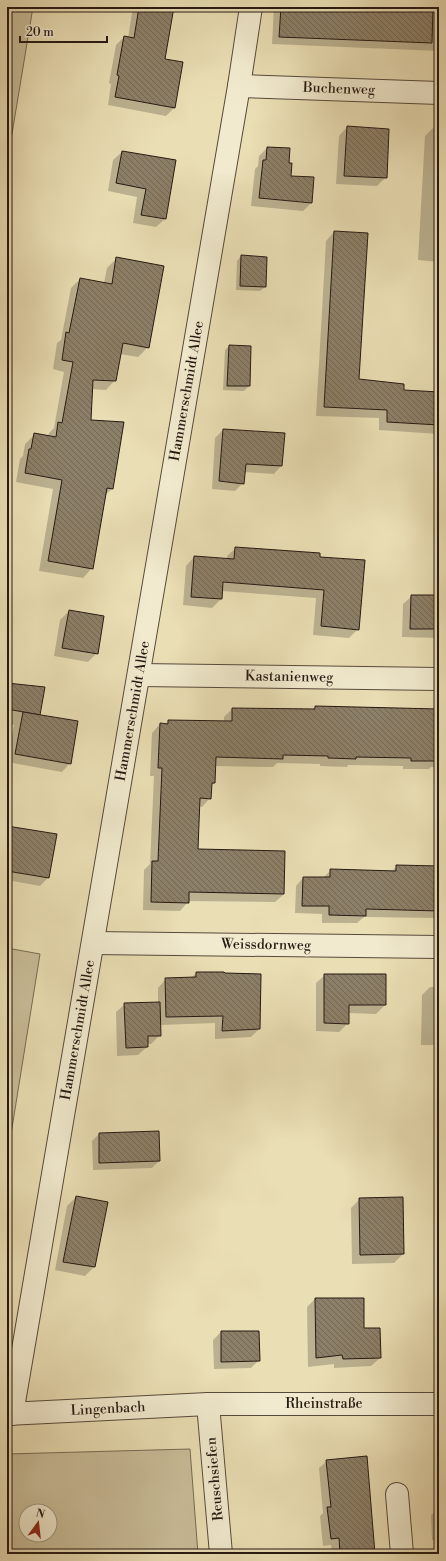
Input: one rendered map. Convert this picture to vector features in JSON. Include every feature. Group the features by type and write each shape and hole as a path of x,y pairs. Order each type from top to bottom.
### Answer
{"street":[{"name":"Hammerschmidt Allee","path":"9,1412 93,943 240,86 251,7"},
{"name":"Buchenweg","path":"240,86 439,93"},
{"name":"Kastanienweg","path":"139,675 439,679"},
{"name":"Weissdornweg","path":"93,943 439,947"},
{"name":"Lingenbach","path":"9,1412 208,1404"},
{"name":"Rheinstraße","path":"208,1404 439,1404"},
{"name":"Reuschsiefen","path":"208,1404 221,1554"},
{"path":"397,1494 402,1554"}],"shaded area":[{"path":"7,7 33,7 7,164"},
{"path":"7,948 40,954 7,1159"},
{"path":"190,1449 198,1554 7,1554 7,1454"}],"building":[{"path":"139,7 174,7 165,59 183,62 175,108 115,97 119,76 117,75 124,36 134,38"},
{"path":"281,7 433,7 432,43 279,37"},
{"path":"347,126 389,129 387,178 344,176"},
{"path":"267,147 290,148 289,163 292,163 291,176 314,177 312,203 259,198 263,160 266,160"},
{"path":"122,151 176,160 166,219 141,215 146,189 116,183"},
{"path":"334,231 368,233 359,379 404,384 404,390 439,392 439,425 387,422 387,410 324,407"},
{"path":"241,255 267,257 266,287 240,286"},
{"path":"116,257 164,266 149,348 123,343 116,381 93,380 91,420 124,422 113,489 107,488 93,569 48,561 62,480 25,473 29,449 31,449 34,433 56,437 58,422 62,423 73,362 62,360 66,332 69,333 80,278 112,284"},
{"path":"229,345 251,346 250,386 227,386"},
{"path":"223,429 285,433 282,466 246,464 244,484 219,481"},
{"path":"235,547 320,553 320,557 365,560 359,630 321,626 324,590 223,582 222,599 191,597 194,556 234,559"},
{"path":"411,595 439,595 439,629 410,629"},
{"path":"69,610 104,616 98,654 62,648"},
{"path":"7,683 45,687 40,715 7,709"},
{"path":"315,706 439,709 439,759 438,761 411,761 411,758 356,757 356,759 328,758 328,756 283,755 283,759 216,757 215,783 212,783 211,799 200,798 198,849 285,851 284,894 189,892 189,903 151,902 152,861 158,861 162,768 158,768 160,723 168,724 168,720 232,721 232,708 315,709"},
{"path":"23,712 78,721 71,764 15,754"},
{"path":"7,826 57,834 49,878 7,871"},
{"path":"396,865 439,866 439,911 366,909 366,916 329,915 329,906 302,906 303,877 330,877 330,869 396,871"},
{"path":"196,972 261,974 260,1029 222,1031 223,1016 166,1017 165,978 196,977"},
{"path":"324,974 386,974 386,1005 349,1005 349,1024 324,1023"},
{"path":"160,1002 161,1036 148,1036 148,1047 126,1048 124,1003"},
{"path":"159,1131 160,1161 99,1163 99,1133"},
{"path":"76,1196 108,1202 95,1267 63,1262"},
{"path":"403,1197 404,1254 360,1255 359,1198"},
{"path":"315,1298 364,1298 364,1328 380,1328 381,1358 343,1359 342,1355 316,1358"},
{"path":"221,1331 259,1331 260,1361 221,1362"},
{"path":"367,1456 375,1554 340,1554 339,1538 331,1539 327,1507 331,1507 326,1460"}]}
